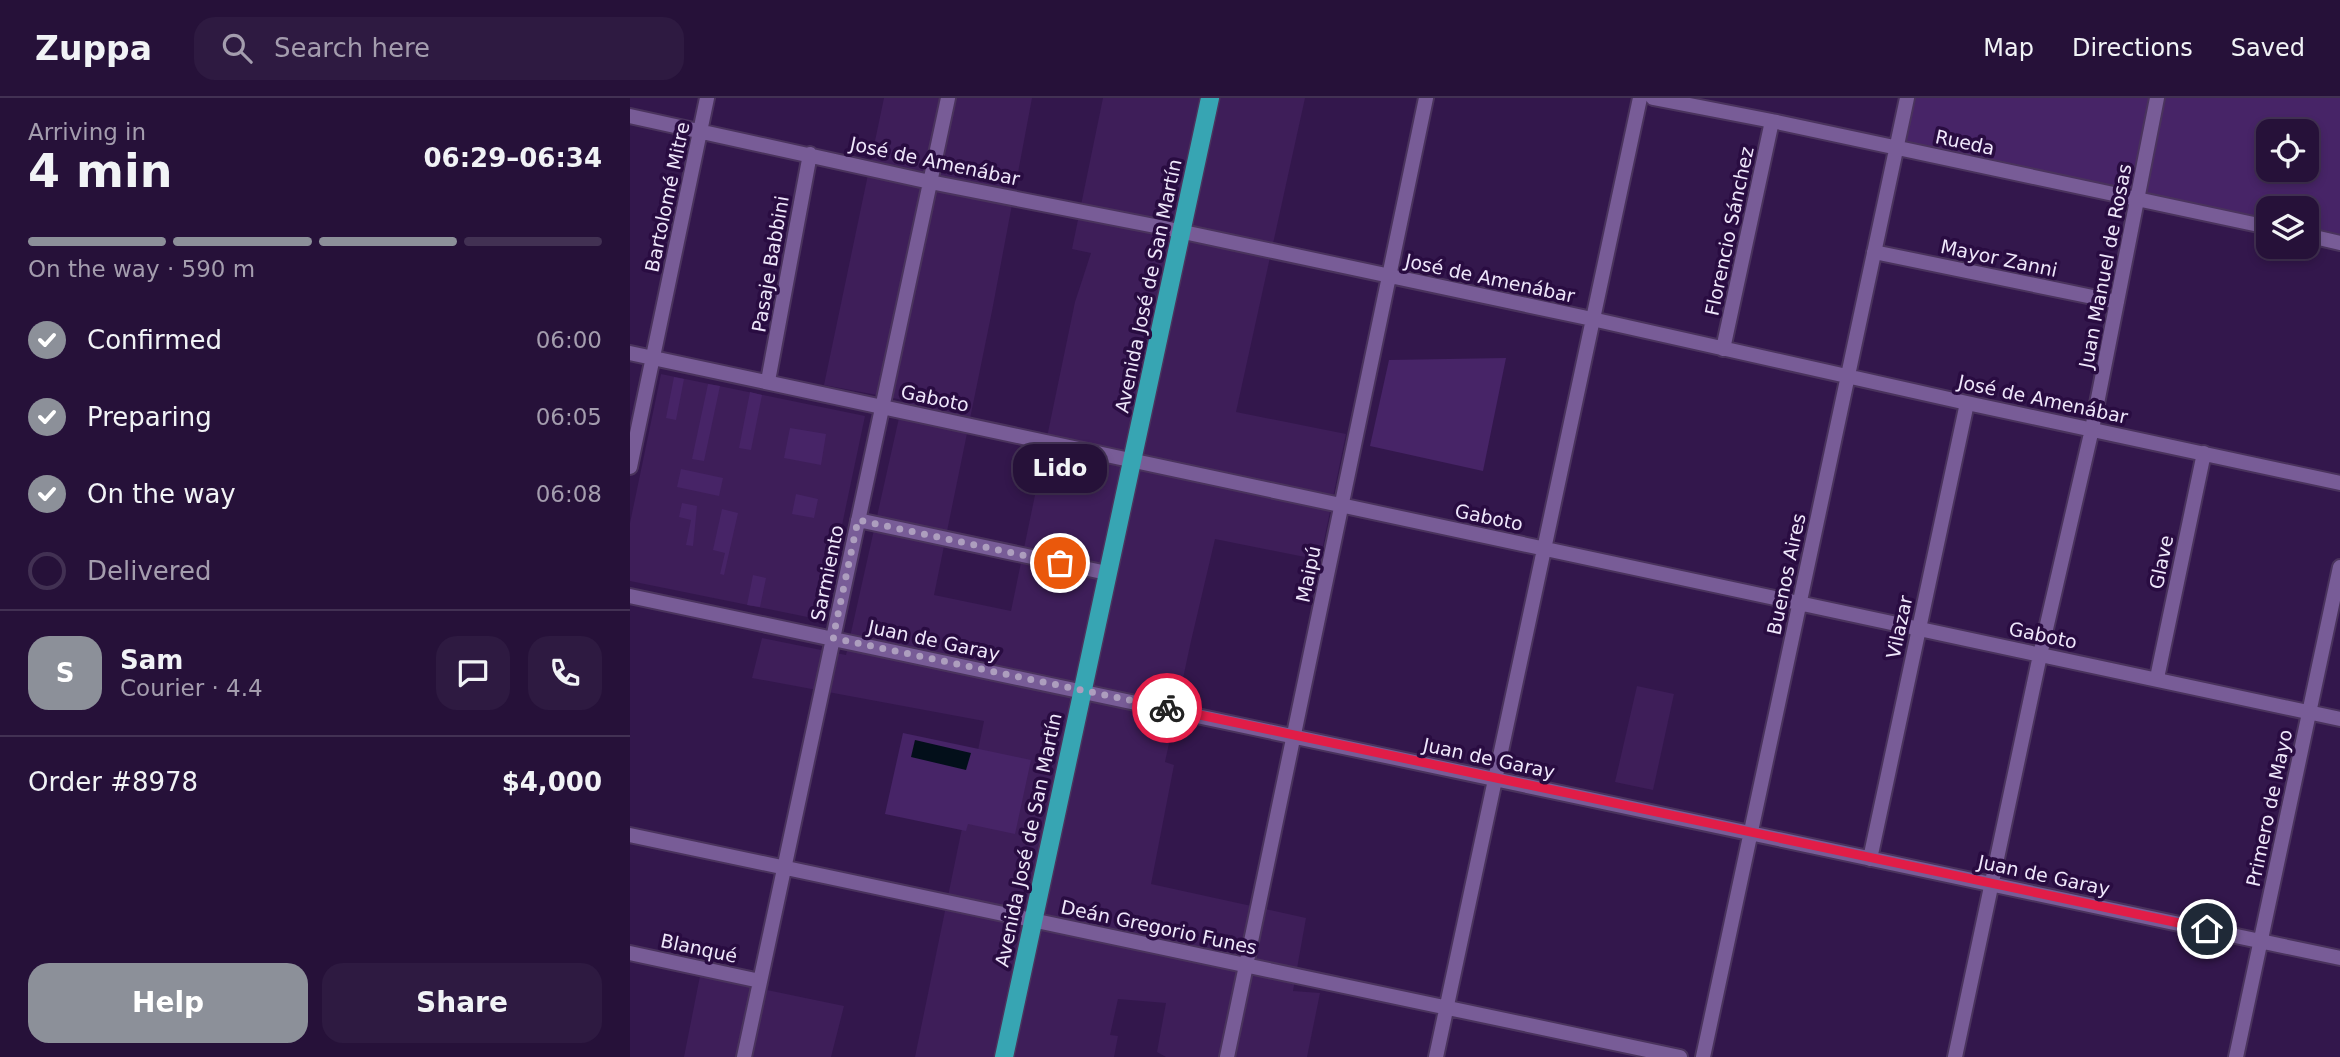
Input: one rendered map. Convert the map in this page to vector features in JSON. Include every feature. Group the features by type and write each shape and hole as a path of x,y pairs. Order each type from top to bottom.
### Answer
{"main road":[{"name":"Avenida José de San Martín","path":"1004,1057 1210,98"}],"street":[{"name":"Bartolomé Mitre","path":"630,467 707,98"},
{"name":"Sarmiento","path":"744,1057 948,98"},
{"name":"Maipú","path":"1227,1057 1426,98"},
{"path":"1436,1057 1640,98"},
{"name":"Rueda","path":"1653,98 2256,224"},
{"name":"Buenos Aires","path":"1703,1057 1907,98"},
{"name":"Juan Manuel de Rosas","path":"1955,1057 2040,654 2092,429 2157,98"},
{"name":"José de Amenábar","path":"630,116 930,182 1592,319 2340,483"},
{"name":"Florencio Sánchez","path":"1723,349 1772,121"},
{"name":"Pasaje Babbini","path":"768,381 810,154"},
{"path":"2319,238 2340,243"},
{"name":"Mayor Zanni","path":"1874,252 2117,302"},
{"name":"Gaboto","path":"630,353 2340,719"},
{"name":"Vilazar","path":"1870,859 1966,403"},
{"name":"Glave","path":"2157,678 2204,453"},
{"path":"858,520 1107,573"},
{"name":"Primero de Mayo","path":"2236,1057 2340,567"},
{"name":"Juan de Garay","path":"630,596 2340,958"},
{"name":"Deán Gregorio Funes","path":"630,835 1680,1057"},
{"name":"Blanqué","path":"630,953 760,981"}],"shaded area":[{"path":"884,98 1032,98 934,595 1011,611 1075,302 1091,253 1072,249 1103,98 1305,98 1236,412 1346,434 1320,560 1215,539 1165,762 1174,765 1151,884 1306,918 1293,991 1320,993 1307,1057 1166,1057 1157,1052 1166,1003 1118,999 1110,1035 1118,1036 1114,1057 915,1057 984,721 752,678 762,638 846,655 903,400 824,385"},
{"path":"1907,98 2340,98 2340,243 2319,238 2319,196 2256,196 2256,224 1897,148"},
{"path":"1506,358 1483,471 1370,446 1389,360"},
{"path":"661,374 865,416 822,620 630,581 630,523"},
{"path":"674,377 684,379 676,420 666,418"},
{"path":"708,384 720,386 704,461 692,459"},
{"path":"750,392 762,395 751,450 739,448"},
{"path":"790,428 826,434 821,465 784,458"},
{"path":"681,469 723,478 719,496 677,487"},
{"path":"796,494 818,499 814,518 792,514"},
{"path":"682,503 697,506 693,546 686,545 691,520 679,517"},
{"path":"722,509 738,513 724,575 720,574 725,553 713,550"},
{"path":"753,575 766,578 760,607 747,605"},
{"path":"1637,686 1674,694 1653,790 1615,782"},
{"path":"903,733 1031,760 1015,834 968,824 966,831 885,814"},
{"path":"700,976 844,1006 831,1057 684,1057"}],"water":[{"path":"915,740 971,753 966,770 911,757"}],"way so far":[{"path":"1060,563 858,520 833,638 1167,708"}],"place":[{"name":"Lido","path":"1060,563"}],"route":[{"path":"1167,708 2207,929"}]}
